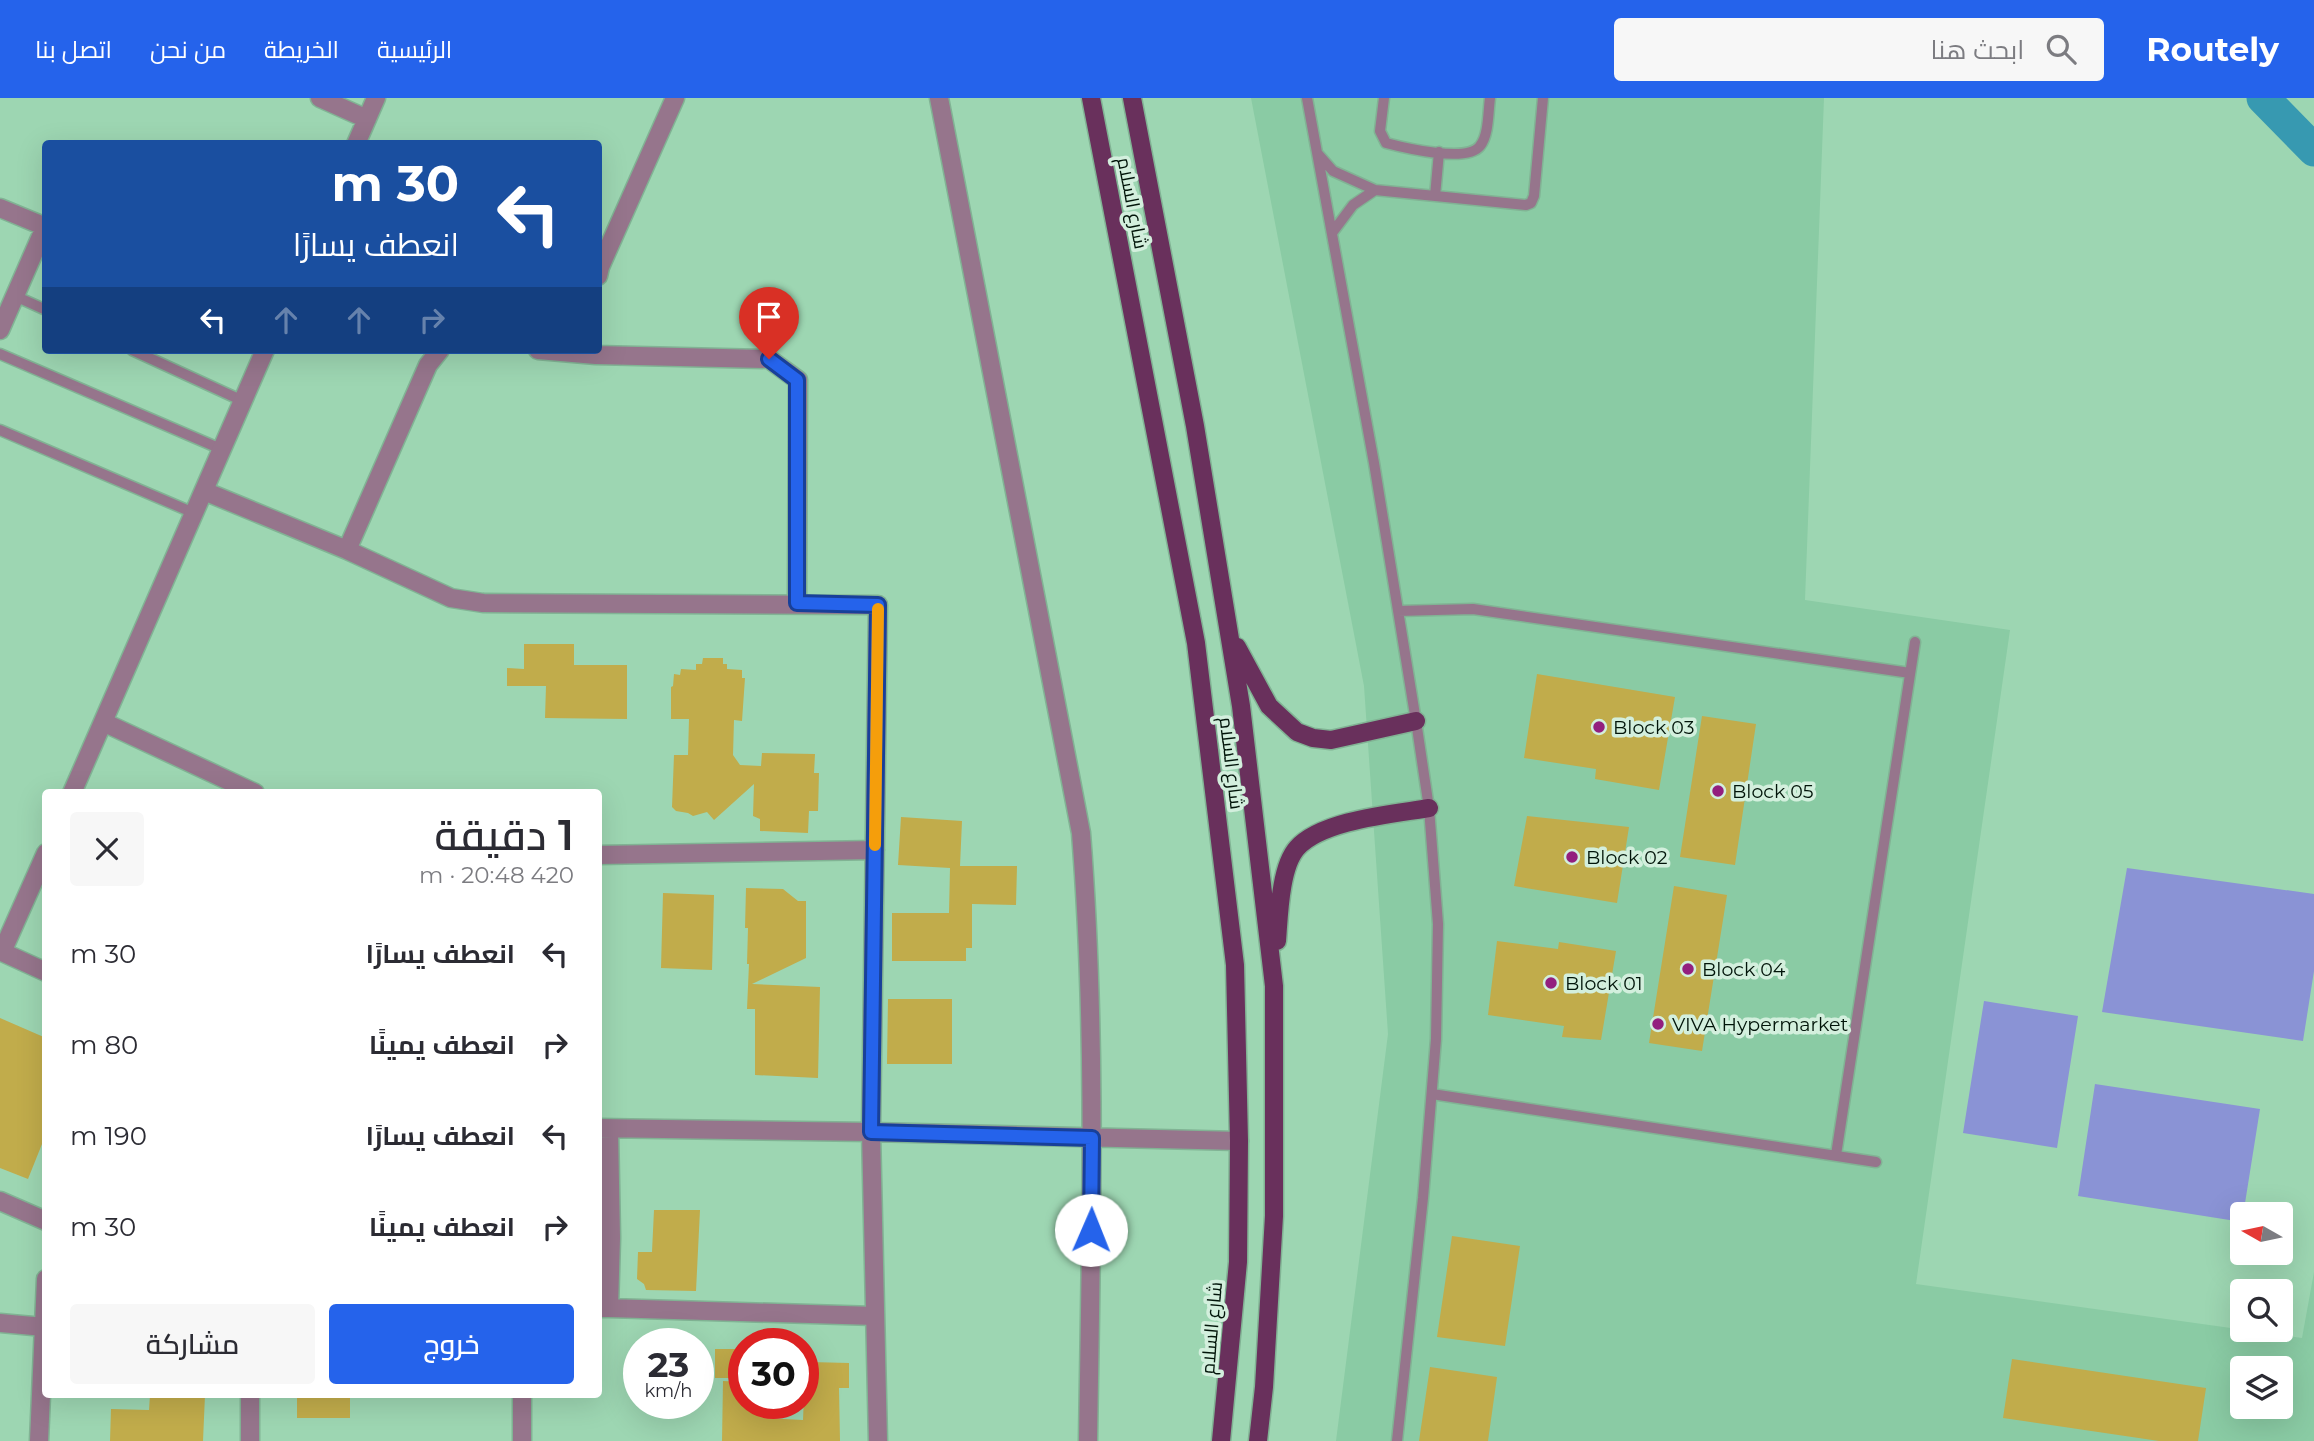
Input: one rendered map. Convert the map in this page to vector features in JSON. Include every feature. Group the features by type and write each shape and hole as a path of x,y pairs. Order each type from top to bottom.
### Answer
{"main road":[{"name":"شارع السلام","path":"1091,98 1196,643 1235,965 1239,1141 1238,1262 1221,1441"},
{"name":"شارع السلام","path":"1132,98 1195,426 1229,630 1241,706 1274,986 1274,1216 1264,1387 1258,1441"},
{"path":"1229,630 1269,706 1297,732 1312,738 1331,740 1416,720"},
{"path":"1274,986 1284,875 1296,848 1319,831 1361,819 1429,808"}],"street":[{"path":"320,98 366,119"},
{"path":"358,140 376,98"},
{"path":"602,262 675,98"},
{"path":"939,98 1081,834 1085,879 1092,1138 1088,1441"},
{"path":"0,208 42,226"},
{"path":"0,330 42,234"},
{"path":"602,352 769,359 797,380 797,603"},
{"path":"74,789 263,354"},
{"path":"347,550 428,365 437,354"},
{"path":"204,491 347,550 451,598 483,603 878,605 871,1132 878,1441"},
{"path":"103,722 246,789"},
{"path":"602,855 875,850"},
{"path":"42,862 1,951 42,970"},
{"path":"875,1316 604,1308 611,1238 604,1128 1239,1141"},
{"path":"0,1201 42,1220"},
{"path":"0,1323 42,1327"},
{"path":"39,1441 42,1373"},
{"path":"250,1398 250,1441"},
{"path":"522,1441 523,1398"}],"lane":[{"path":"1307,98 1416,720 1429,808 1438,924 1432,1094 1397,1441"},
{"path":"1384,98 1380,131 1386,143 1407,148 1467,154 1480,146 1486,132 1490,98"},
{"path":"1317,153 1333,172 1375,190 1526,205 1531,203 1534,196 1543,98"},
{"path":"1435,196 1439,152"},
{"path":"1332,233 1353,205 1375,190"},
{"path":"15,296 42,308"},
{"path":"0,354 221,449"},
{"path":"141,354 243,401"},
{"path":"0,430 194,513"},
{"path":"1398,611 1473,608 1910,673"},
{"path":"1836,1156 1915,642"},
{"path":"1432,1094 1876,1162"}],"shaded area":[{"path":"1251,98 1824,98 1805,600 2010,630 1916,1284 2230,1328 2230,1342 2293,1342 2293,1337 2302,1338 2314,1272 2314,1441 1336,1441 1388,1034 1364,686"},
{"path":"2127,868 2314,894 2314,971 2303,1041 2102,1012"},
{"path":"1984,1001 2078,1016 2057,1148 1963,1133"},
{"path":"2095,1084 2260,1109 2245,1202 2230,1202 2230,1220 2078,1196"}],"building":[{"path":"524,644 574,644 574,665 627,665 627,719 545,718 546,686 507,686 507,668 524,669"},
{"path":"703,658 723,658 727,669 742,670 742,678 745,678 742,721 734,720 733,755 740,765 761,766 762,753 815,754 814,773 819,773 818,811 809,811 808,833 760,831 760,819 753,816 754,784 714,820 707,812 693,816 676,811 672,807 674,755 688,755 689,719 671,719 671,687 674,674 680,675 681,669 696,670 696,664 702,664"},
{"name":"Block 03","path":"1537,674 1675,697 1659,790 1595,779 1596,769 1524,758"},
{"name":"Block 05","path":"1702,716 1756,724 1735,865 1680,857"},
{"name":"Block 02","path":"1527,816 1629,827 1617,903 1514,886"},
{"path":"901,817 962,821 960,866 1017,866 1016,905 972,904 972,948 966,948 966,961 892,961 892,913 949,913 950,868 898,865"},
{"name":"Block 04","path":"1674,886 1727,895 1702,1051 1649,1043"},
{"path":"746,888 783,889 798,901 806,901 806,958 752,984 820,987 818,1078 755,1075 755,1009 747,1009 749,964 748,928 745,928"},
{"path":"663,893 714,895 712,970 661,968"},
{"name":"Block 01","path":"1497,941 1558,949 1559,942 1616,951 1601,1040 1562,1037 1564,1026 1488,1015"},
{"path":"888,999 952,999 952,1064 887,1064"},
{"path":"0,1018 42,1036 42,1144 28,1179 0,1168"},
{"path":"654,1210 700,1210 696,1291 646,1290 644,1284 637,1279 638,1252 652,1252"},
{"path":"1452,1236 1520,1246 1505,1346 1437,1337"},
{"path":"715,1349 728,1349 728,1378 715,1378"},
{"path":"2012,1359 2206,1388 2198,1441 2159,1441 2003,1418"},
{"path":"819,1362 849,1363 849,1388 839,1388 840,1441 722,1441 723,1381 728,1381 728,1419 819,1419"},
{"path":"1430,1367 1497,1377 1488,1441 1419,1441"},
{"path":"150,1398 205,1398 203,1441 110,1441 111,1409 149,1410"},
{"path":"297,1398 350,1398 350,1418 297,1418"}],"waterway":[{"path":"2263,98 2314,150"}],"slow traffic":[{"path":"875,845 878,609"}],"place":[{"name":"Block 03","path":"1599,727"},
{"name":"Block 05","path":"1718,791"},
{"name":"Block 02","path":"1572,857"},
{"name":"Block 04","path":"1688,969"},
{"name":"Block 01","path":"1551,983"},
{"name":"VIVA Hypermarket","path":"1658,1024"}],"route":[{"path":"769,359 797,380 797,603 878,605 871,1132 1092,1138 1091,1230"}]}
